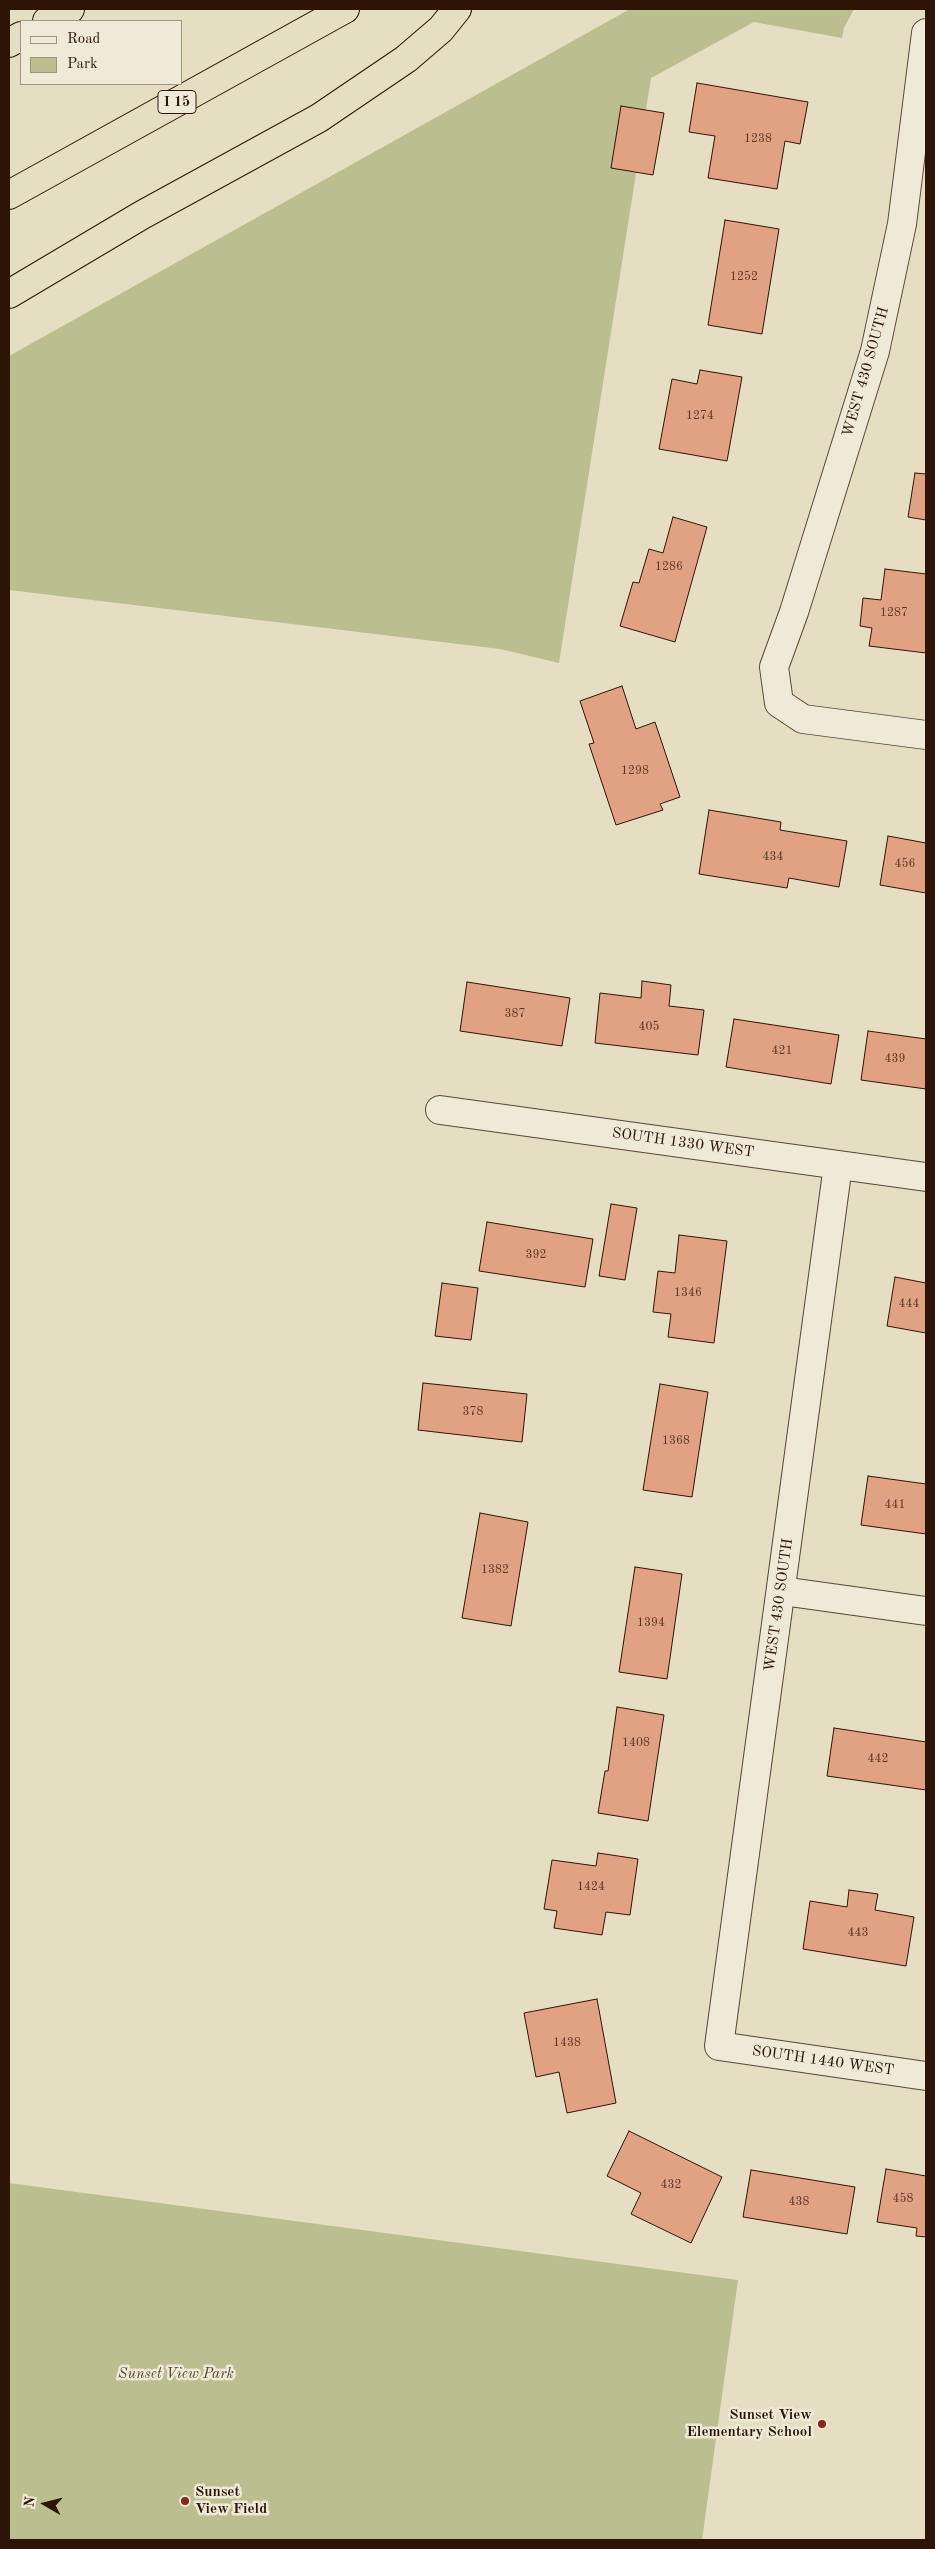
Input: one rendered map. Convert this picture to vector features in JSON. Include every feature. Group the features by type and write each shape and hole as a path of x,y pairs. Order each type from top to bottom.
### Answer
{"highway":[{"path":"49,20 70,9"},
{"name":"I 15","path":"9,194 345,9"},
{"path":"9,294 142,215 320,118 406,59 441,29 458,9"},
{"path":"9,43 20,37"}],"street":[{"name":"WEST 430 SOUTH","path":"926,33 902,224 874,351 794,612 774,667 779,704 803,719 926,734"},
{"name":"SOUTH 1330 WEST","path":"440,1110 926,1177"},
{"name":"WEST 430 SOUTH","path":"719,2046 782,1591 838,1165"},
{"path":"782,1591 926,1611"},
{"name":"SOUTH 1440 WEST","path":"719,2046 926,2076"}],"green space":[{"path":"630,9 754,9 754,11 755,9 854,9 844,28 842,38 754,22 651,78 559,663 500,649 9,590 9,356"},
{"name":"Sunset View Park","path":"9,2183 738,2280 702,2540 9,2540"}],"building":[{"path":"697,83 808,102 800,144 785,141 777,189 708,178 715,136 689,132"},
{"path":"621,106 664,113 653,175 611,168"},
{"path":"725,220 779,229 762,334 708,325"},
{"path":"700,370 742,377 727,461 659,449 672,379 697,384"},
{"path":"915,473 926,474 926,520 908,517"},
{"path":"673,517 707,527 675,642 620,626 633,582 639,583 649,549 663,553"},
{"path":"885,569 926,574 926,653 869,646 872,628 860,626 863,598 881,600"},
{"path":"622,686 636,729 655,722 680,797 660,804 663,810 616,825 589,744 594,743 580,701"},
{"path":"709,810 781,822 780,830 847,841 839,887 789,878 787,888 699,874"},
{"path":"888,836 926,843 926,893 880,885"},
{"path":"642,981 671,985 669,1006 704,1010 698,1055 595,1043 600,993 641,998"},
{"path":"467,982 570,998 562,1046 460,1031"},
{"path":"734,1019 839,1035 831,1084 726,1067"},
{"path":"868,1031 926,1039 926,1089 861,1080"},
{"path":"611,1204 637,1208 625,1280 599,1276"},
{"path":"487,1222 593,1239 585,1287 479,1271"},
{"path":"679,1235 727,1241 714,1343 668,1337 671,1314 653,1312 658,1271 675,1273"},
{"path":"895,1277 926,1283 926,1333 887,1326"},
{"path":"442,1283 478,1288 471,1340 435,1336"},
{"path":"423,1383 527,1394 522,1442 418,1430"},
{"path":"660,1384 708,1392 692,1497 643,1490"},
{"path":"868,1476 926,1484 926,1534 861,1525"},
{"path":"480,1513 528,1522 511,1626 462,1618"},
{"path":"635,1567 682,1574 667,1679 619,1672"},
{"path":"617,1707 664,1715 648,1821 598,1813 605,1771 608,1771"},
{"path":"834,1728 926,1742 926,1790 827,1776"},
{"path":"598,1853 638,1859 630,1915 606,1912 602,1935 554,1928 557,1911 544,1909 552,1860 596,1866"},
{"path":"849,1890 878,1894 875,1910 914,1917 906,1966 803,1949 810,1901 847,1907"},
{"path":"597,1999 616,2103 567,2113 559,2072 536,2077 524,2013"},
{"path":"629,2131 722,2177 691,2243 631,2214 641,2193 607,2176"},
{"path":"886,2169 926,2176 926,2237 916,2236 917,2228 877,2222"},
{"path":"751,2170 855,2187 847,2234 743,2217"}],"place":[{"name":"Sunset View Elementary School","path":"822,2424"},
{"name":"Sunset View Field","path":"185,2501"}]}
